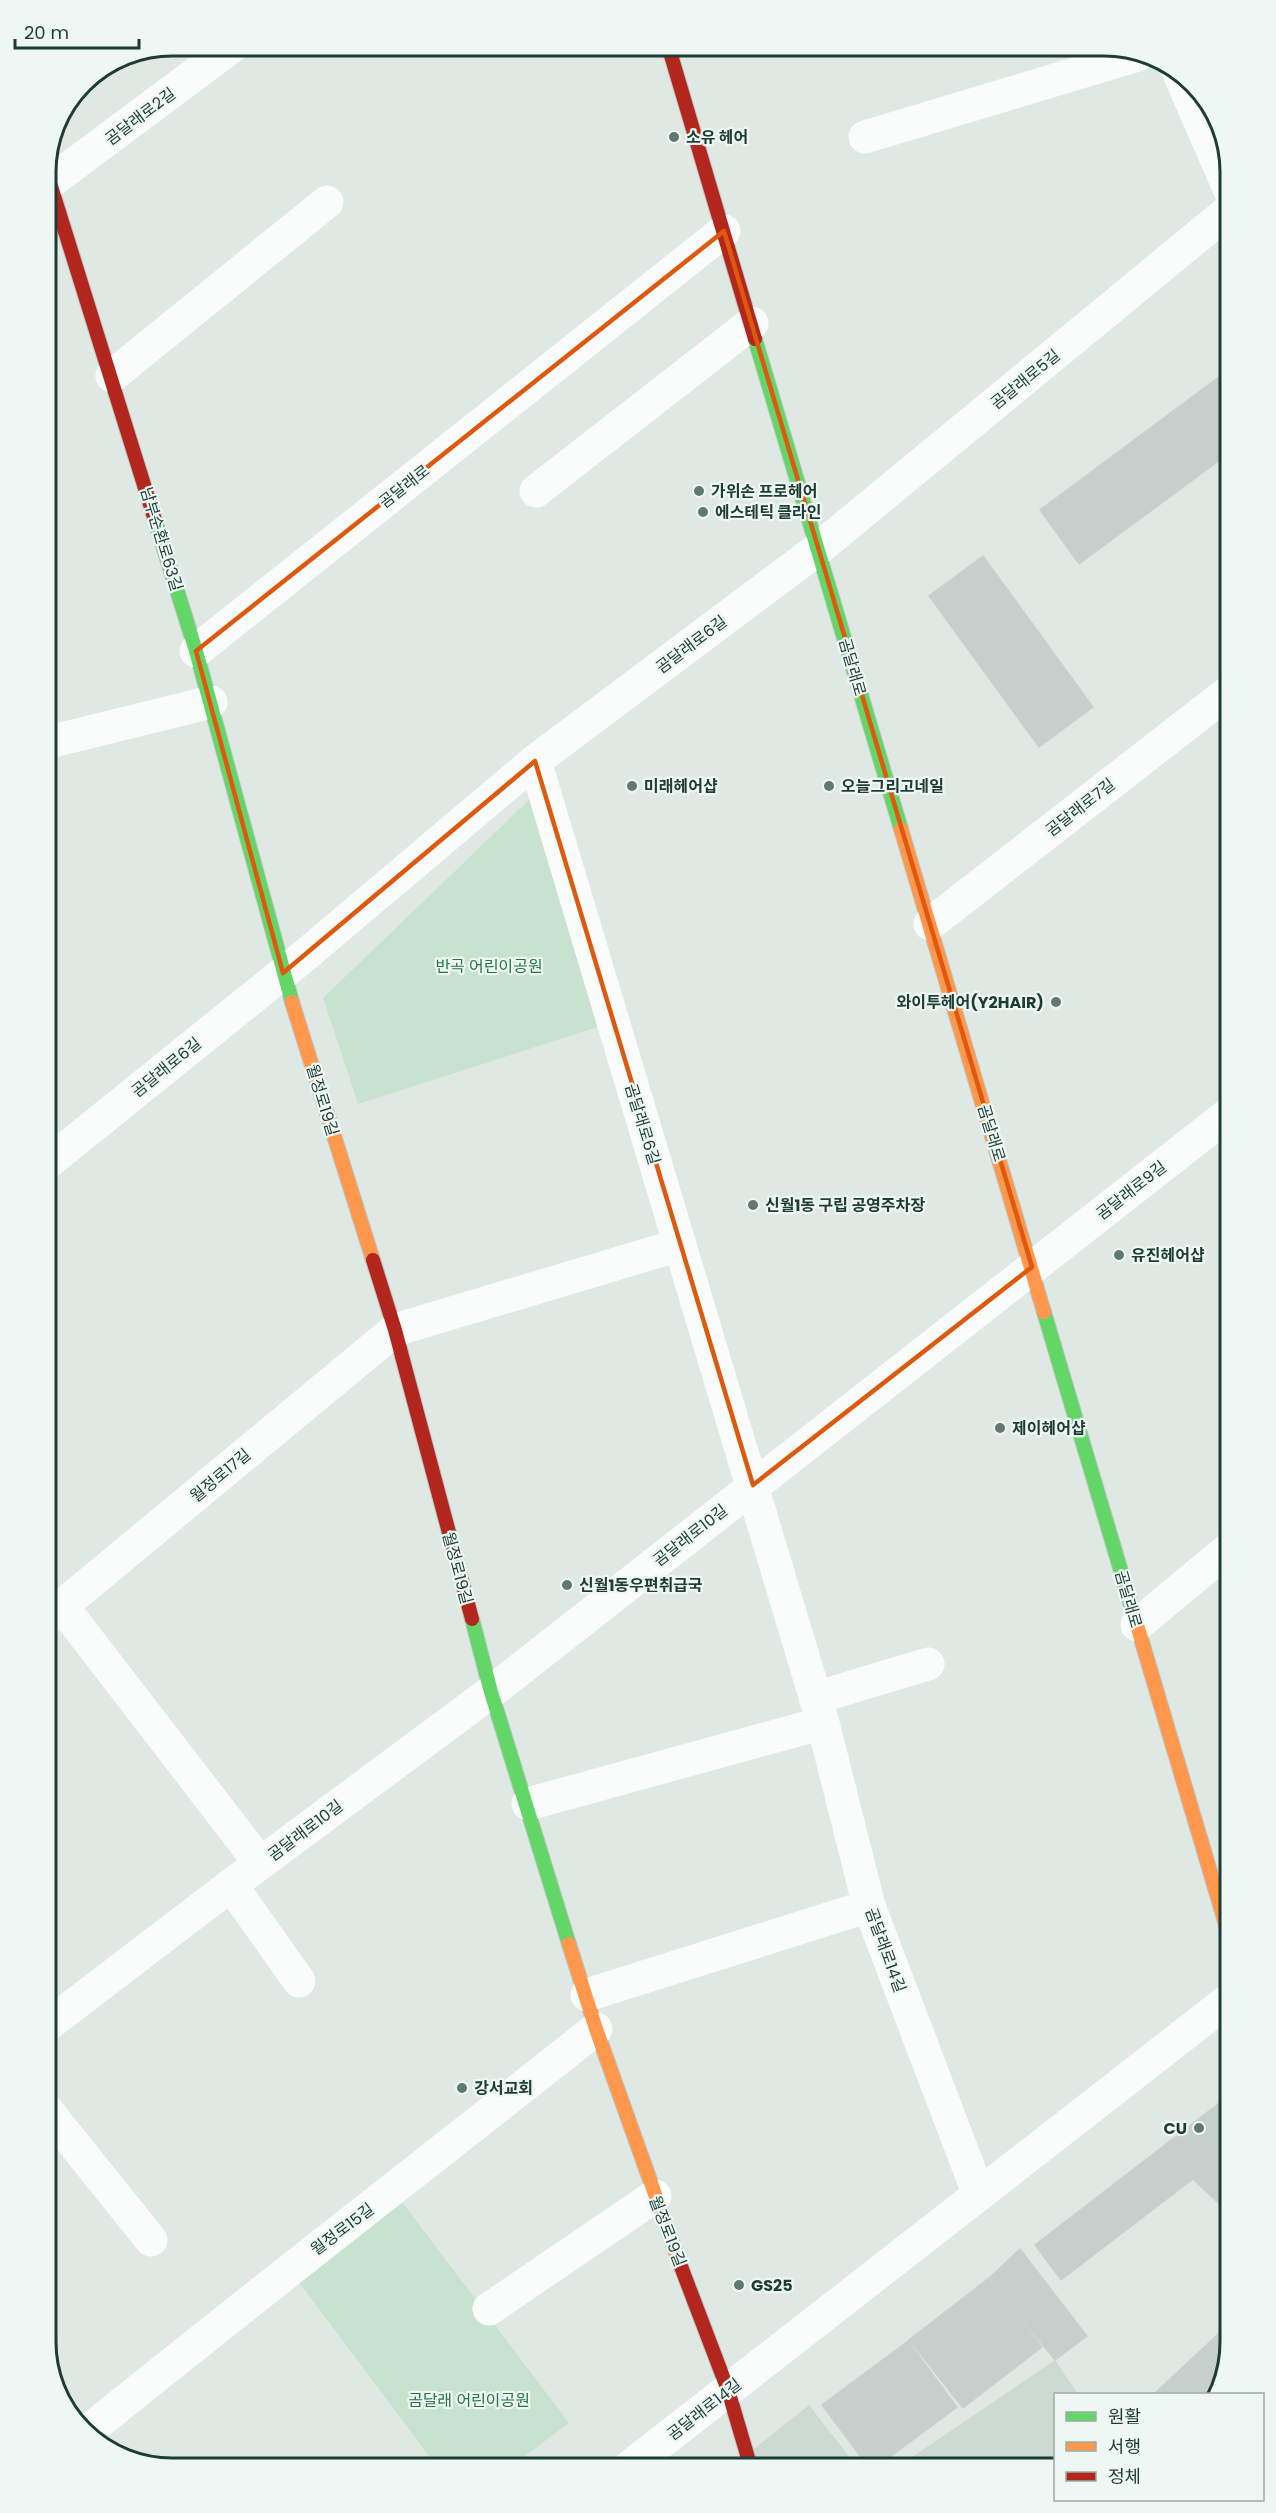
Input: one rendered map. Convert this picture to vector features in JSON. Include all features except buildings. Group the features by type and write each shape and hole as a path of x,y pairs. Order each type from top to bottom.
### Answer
{"street":[{"name":"곰달래로2길","path":"56,173 219,56"},
{"name":"곰달래로","path":"671,56 1220,1905"},
{"path":"864,137 1127,58"},
{"path":"1185,88 1220,168"},
{"path":"111,376 327,202"},
{"name":"남부순환로63길","path":"56,207 196,651 283,973"},
{"name":"곰달래로5길","path":"818,549 1220,218"},
{"name":"곰달래로","path":"196,651 724,231"},
{"path":"536,491 752,323"},
{"name":"곰달래로6길","path":"56,1156 283,973 535,761 818,549"},
{"name":"곰달래로7길","path":"930,924 1220,699"},
{"path":"56,740 211,702"},
{"name":"곰달래로6길","path":"535,761 753,1485"},
{"name":"월정로19길","path":"283,973 395,1330 491,1692 528,1804 596,2029 655,2196 728,2390 748,2458"},
{"name":"곰달래로9길","path":"1032,1267 1220,1121"},
{"path":"395,1330 679,1245"},
{"name":"곰달래로10길","path":"56,2019 260,1863 491,1692 1032,1267"},
{"name":"월정로17길","path":"56,1611 395,1330"},
{"name":"곰달래로14길","path":"753,1485 819,1711 869,1906 979,2195"},
{"path":"1137,1625 1220,1556"},
{"name":"곰달래로10길","path":"56,1615 260,1863"},
{"path":"528,1804 819,1711 928,1664"},
{"path":"231,1885 298,1981"},
{"path":"587,1995 869,1906"},
{"name":"곰달래로14길","path":"641,2458 1220,2007"},
{"name":"월정로15길","path":"93,2427 289,2269 393,2190 596,2029"},
{"path":"56,2122 151,2240"},
{"path":"489,2309 655,2196"}],"highlighted area":[{"path":"724,231 1032,1267 753,1485 535,761 283,973 196,651"}],"shaded area":[{"path":"1055,2360 1077,2393 1054,2393 1054,2458 911,2458"},
{"path":"809,2405 850,2458 743,2458"}],"green space":[{"name":"반곡 어린이공원","path":"532,797 604,1025 358,1104 323,998"},
{"name":"곰달래 어린이공원","path":"393,2190 569,2423 523,2457 430,2457 289,2269"}],"traffic: fast":[{"path":"755,339 901,829"},
{"path":"154,517 196,651 292,1002"},
{"path":"1044,1312 1137,1625"},
{"path":"472,1619 491,1692 569,1944"}],"traffic: slow":[{"path":"901,829 1044,1312"},
{"path":"292,1002 373,1260"},
{"path":"1137,1625 1220,1905"},
{"path":"569,1944 596,2029 680,2264"}],"traffic: jam":[{"path":"671,56 755,339"},
{"path":"56,202 154,517"},
{"path":"373,1260 395,1330 472,1619"},
{"path":"680,2264 728,2390 748,2458"}],"place":[{"name":"소유 헤어","path":"674,137"},
{"name":"가위손 프로헤어","path":"699,491"},
{"name":"에스테틱 클라인","path":"703,512"},
{"name":"미래헤어샵","path":"632,786"},
{"name":"오늘그리고네일","path":"829,786"},
{"name":"와이투헤어(Y2HAIR)","path":"1056,1002"},
{"name":"신월1동 구립 공영주차장","path":"753,1205"},
{"name":"유진헤어샵","path":"1119,1255"},
{"name":"제이헤어샵","path":"1000,1428"},
{"name":"신월1동우편취급국","path":"567,1585"},
{"name":"강서교회","path":"462,2088"},
{"name":"CU","path":"1199,2128"},
{"name":"GS25","path":"739,2285"}]}
